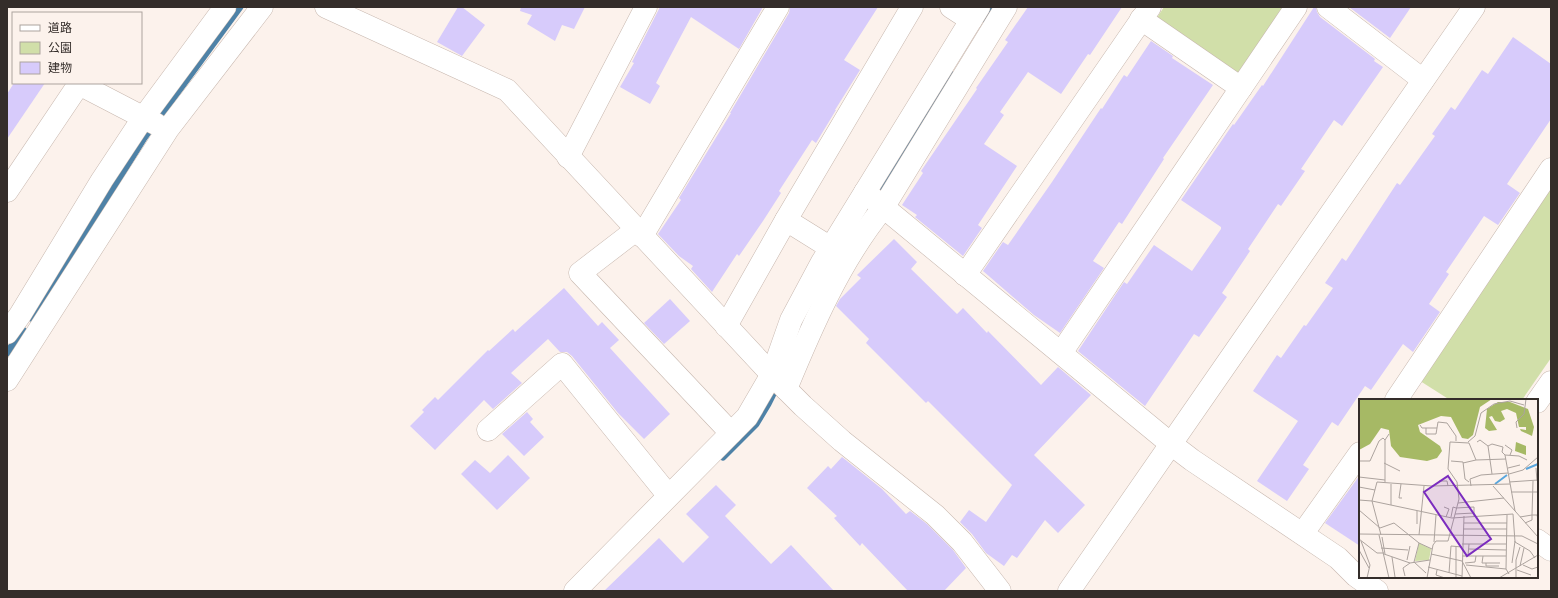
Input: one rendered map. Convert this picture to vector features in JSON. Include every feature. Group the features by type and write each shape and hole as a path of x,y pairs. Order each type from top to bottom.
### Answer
{"street":[{"path":"7,380 155,123 225,7"},
{"path":"7,334 102,180 262,7"},
{"path":"326,7 507,90 639,233 779,381 842,440 935,515 962,542 1000,591"},
{"path":"568,157 646,7"},
{"path":"731,433 580,273 639,233 778,7"},
{"path":"726,326 786,220 912,7"},
{"path":"574,591 747,417 779,381 811,328 840,272 869,226 874,200 975,14 951,7"},
{"path":"779,381 792,320 831,248 874,200 1006,7"},
{"path":"1061,353 1296,7"},
{"path":"1328,7 1423,80"},
{"path":"1069,591 1474,7"},
{"path":"965,275 1146,13 1241,88"},
{"path":"7,192 79,84 155,123"},
{"path":"1397,399 1551,169"},
{"path":"874,200 1171,444 1192,460 1303,533 1338,558 1350,584 1377,591"},
{"path":"786,220 831,248"},
{"path":"488,430 562,364 668,495"},
{"path":"1538,401 1551,382"},
{"path":"1303,533 1359,454"},
{"path":"1538,541 1551,550"}],"green space":[{"path":"1164,7 1283,7 1236,76 1156,19"},
{"path":"1551,183 1551,358 1523,399 1448,399 1417,379"}],"building":[{"path":"458,7 462,7 485,25 462,56 437,42"},
{"path":"521,7 585,7 574,29 562,25 555,41 527,24 532,15 520,11"},
{"path":"660,7 763,7 739,49 691,17 656,83 660,86 650,104 620,87 634,63 632,62"},
{"path":"790,7 878,7 844,60 860,70 816,143 812,140 779,191 781,193 763,221 739,256 737,254 712,292 691,269 693,266 679,256 658,234 681,200 679,198 731,113 789,13"},
{"path":"1028,7 1122,7 1090,55 1088,54 1061,94 1028,72 1000,112 1004,115 984,144 1017,166 978,225 982,228 963,256 915,217 917,215 902,205 923,173 921,171 1008,42 1005,40"},
{"path":"1314,7 1316,7 1320,17 1375,59 1374,61 1383,67 1342,126 1334,120 1301,169 1305,171 1281,206 1278,204 1248,249 1250,251 1222,293 1227,297 1199,337 1194,334 1145,406 1078,351 1124,282 1127,284 1154,245 1192,271 1221,229 1221,227 1181,200 1233,124 1234,125 1262,85 1263,86"},
{"path":"1349,7 1411,7 1390,38"},
{"path":"1513,37 1551,64 1551,119 1507,184 1520,193 1498,225 1484,216 1446,272 1449,274 1429,304 1440,312 1413,352 1403,344 1371,390 1365,386 1338,426 1332,422 1303,465 1309,469 1287,501 1257,481 1298,421 1253,391 1277,355 1281,358 1304,325 1306,326 1333,288 1325,283 1342,258 1346,261 1397,183 1400,185 1435,136 1432,134 1451,107 1455,110 1482,70 1488,74"},
{"path":"1151,41 1173,56 1172,58 1213,85 1163,158 1164,159 1122,224 1119,222 1093,261 1104,268 1060,333 1034,315 983,271 1003,242 1008,245 1124,75 1127,77"},
{"path":"13,84 44,84 7,139 7,94"},
{"path":"894,239 917,262 911,269 957,314 963,308 1041,385 1058,367 1091,395 1034,455 1085,505 1058,533 1045,520 1017,558 1012,555 1004,566 986,553 972,534 960,522 969,510 986,522 1012,485 928,401 926,403 866,343 869,339 836,306 840,299 861,278 857,275"},
{"path":"564,288 598,326 602,322 619,340 610,348 670,414 644,439 618,413 572,356 567,352 560,352 548,339 511,373 522,383 493,409 484,400 435,450 410,426 424,412 422,410 435,397 438,400 488,350 489,351 513,329 515,332"},
{"path":"670,299 690,321 664,344 644,323"},
{"path":"527,412 533,419 530,422 544,437 524,456 502,434"},
{"path":"508,455 530,478 497,510 461,474 475,460 490,473"},
{"path":"842,457 882,489 906,514 910,511 927,524 953,550 966,568 944,591 908,591 862,543 860,546 834,518 837,516 807,488 828,466 831,469"},
{"path":"1359,476 1359,545 1325,523"},
{"path":"716,485 736,505 725,516 771,564 791,545 834,591 604,591 659,538 683,563 709,537 686,514"}],"waterway":[{"path":"31,318 56,281 144,138 240,7"},
{"path":"984,19 992,7"},
{"path":"862,219 951,74"},
{"path":"798,334 809,311"},
{"path":"7,353 23,330"},
{"path":"723,457 756,424 776,388"}]}
